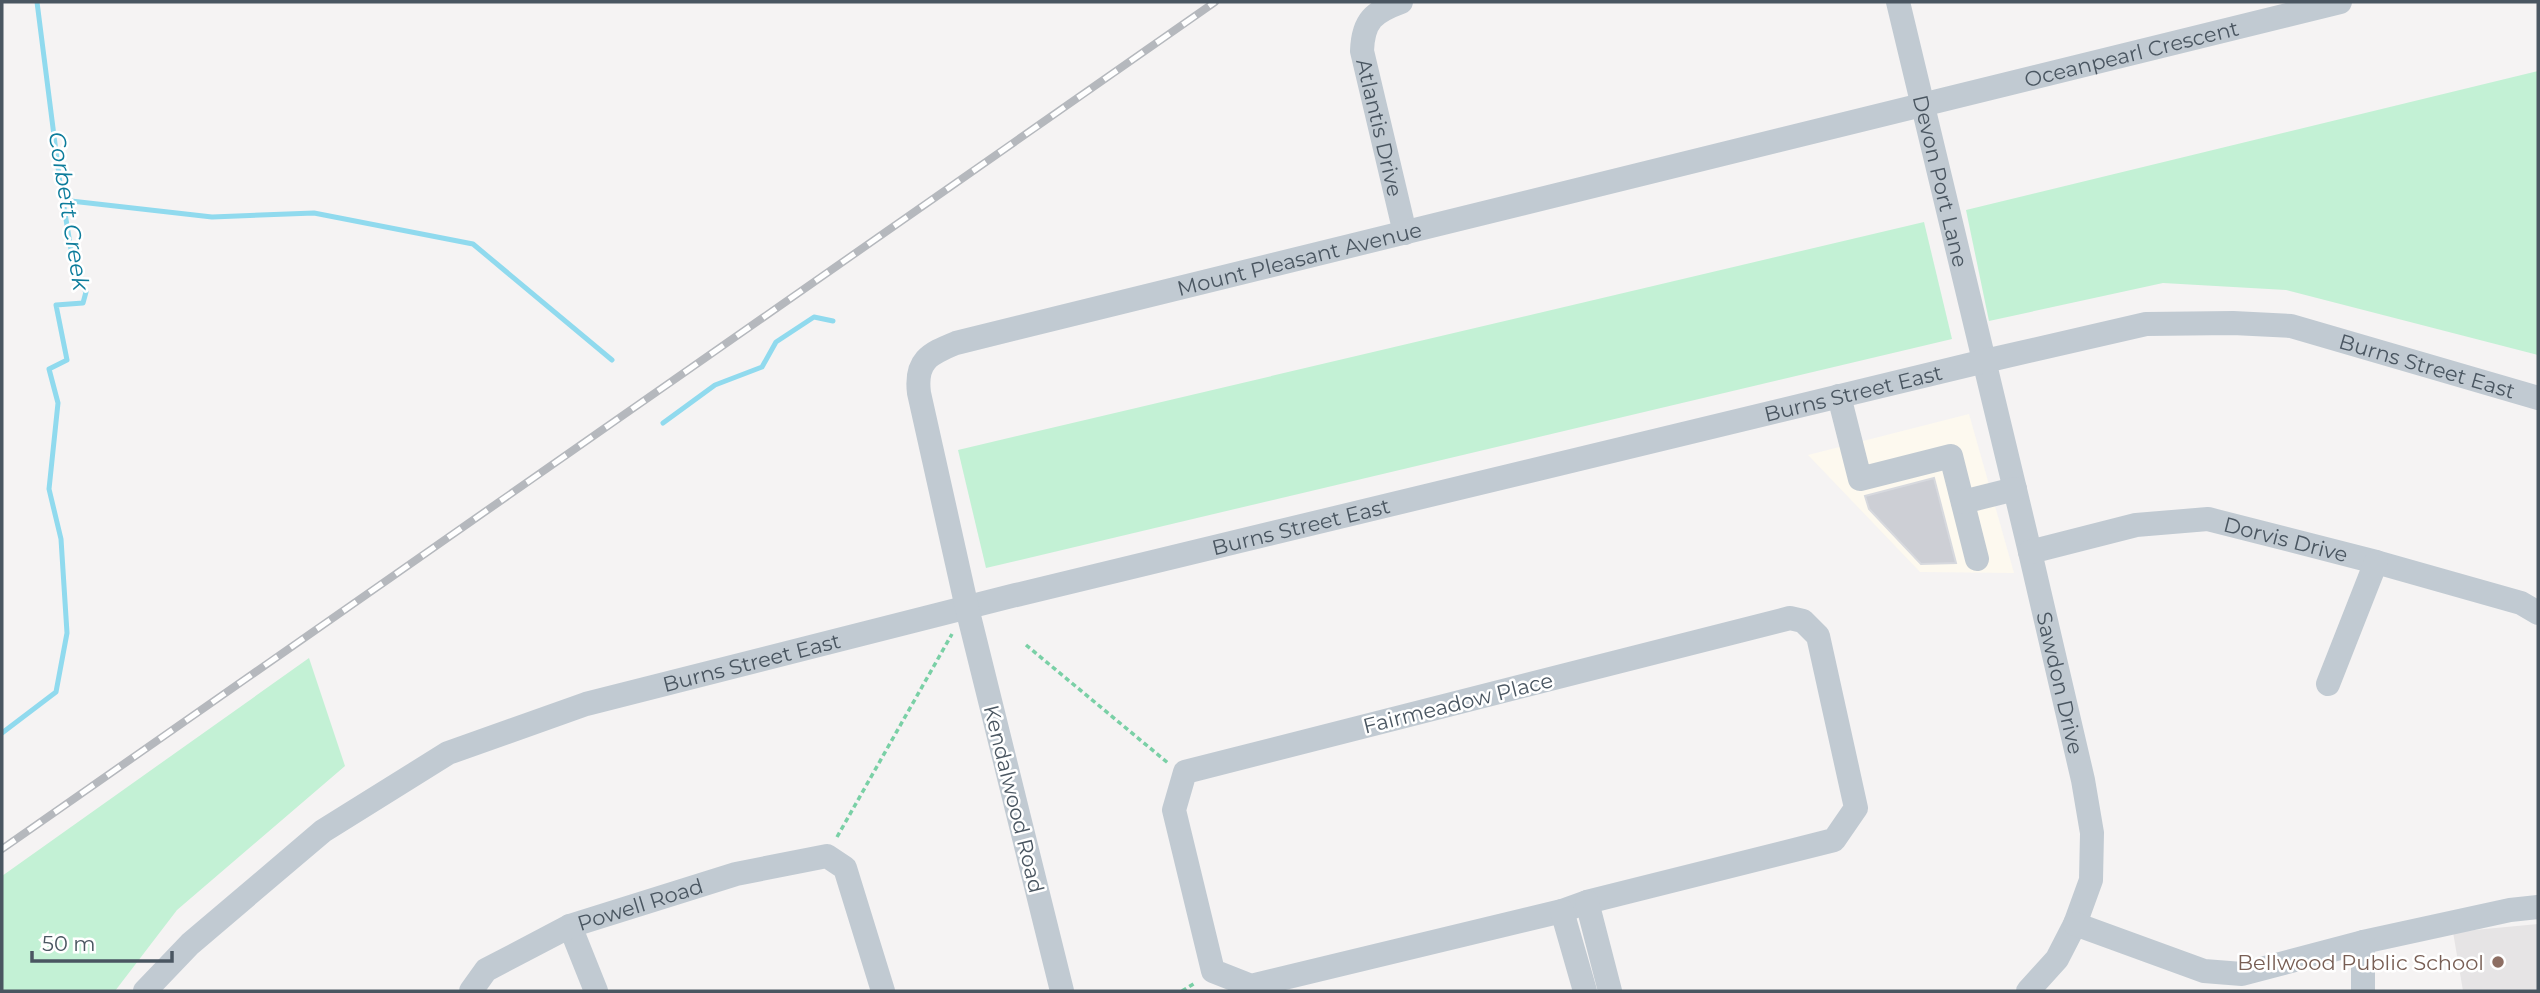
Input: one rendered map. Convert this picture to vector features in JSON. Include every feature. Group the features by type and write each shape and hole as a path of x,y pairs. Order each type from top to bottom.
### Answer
{"street":[{"name":"Atlantis Drive","path":"1401,2 1384,8 1371,19 1362,36 1362,51 1405,233"},
{"name":"Devon Port Lane","path":"1898,2 1985,361"},
{"name":"Oceanpearl Crescent","path":"1923,106 2340,2"},
{"name":"Mount Pleasant Avenue","path":"967,608 919,393 920,371 928,356 956,343 1923,106"},
{"name":"Burns Street East","path":"145,991 190,944 323,831 447,753 586,704 967,608 2146,324 2291,326 2538,398"},
{"name":"Sawdon Drive","path":"1985,361 2083,780 2092,832 2091,880 2075,924 2057,959 2028,991"},
{"path":"1839,396 1860,479 1951,456 1977,559"},
{"path":"1962,502 2015,489"},
{"name":"Dorvis Drive","path":"2030,552 2136,525 2208,519 2521,603 2538,613"},
{"path":"2329,684 2376,562"},
{"name":"Kendalwood Road","path":"967,608 1062,991"},
{"name":"Fairmeadow Place","path":"1790,618 1803,621 1818,636 1856,808 1834,840 1587,902 1562,911 1251,986 1213,971 1174,810 1185,772 1790,618"},
{"path":"827,856 845,868 883,991"},
{"name":"Powell Road","path":"471,991 486,970 570,926 736,874 827,856"},
{"path":"1587,902 1610,991"},
{"path":"2075,924 2204,971 2242,974 2363,942 2538,907"},
{"path":"1562,911 1585,991"},
{"path":"570,926 596,991"},
{"path":"2363,942 2364,991"}],"path":[{"path":"827,856 967,608"},
{"path":"1026,645 1167,763 1185,772"}],"shaded area":[{"path":"1969,414 2014,573 1920,572 1808,455"},
{"name":"Bellwood Public School","path":"2538,924 2538,991 2463,991 2453,932"}],"green space":[{"path":"2538,71 2538,355 2286,290 2163,283 1989,321 1966,210"},
{"path":"1924,222 1952,339 986,568 958,450"},
{"path":"309,658 345,766 177,910 115,991 2,991 2,876"}],"building":[{"path":"1934,478 1956,563 1921,564 1869,509 1865,496"}],"waterway":[{"name":"Corbett Creek","path":"2,733 56,692 67,633 61,539 49,489 58,403 49,369 67,360 56,305 83,303 86,292 75,274 60,183 37,2"},
{"path":"63,188 71,201 212,217 314,213 473,244 612,360"},
{"path":"663,423 715,385 762,367 776,342 814,317 833,321"}],"railway":[{"path":"2,849 1215,2"}],"place":[{"name":"Bellwood Public School","path":"2498,962"}]}
